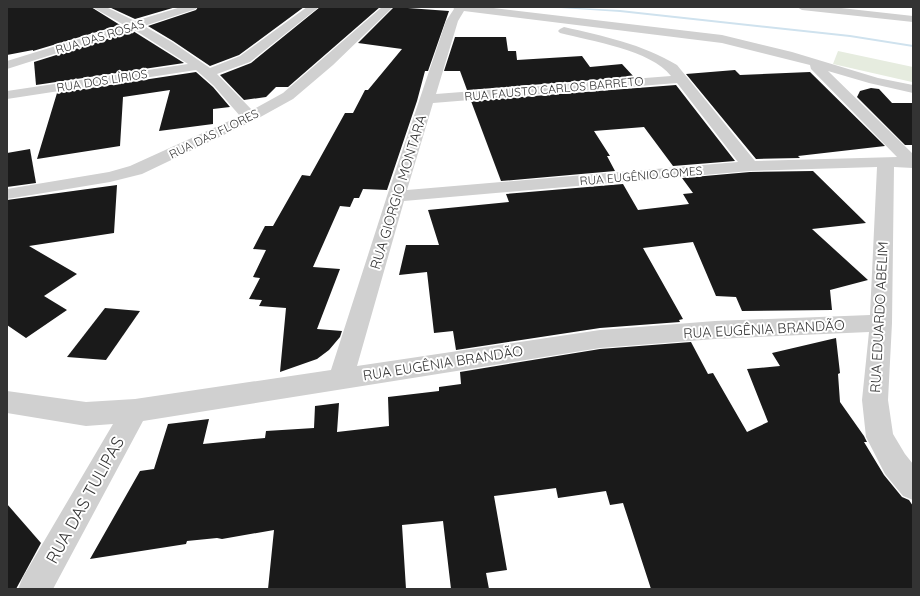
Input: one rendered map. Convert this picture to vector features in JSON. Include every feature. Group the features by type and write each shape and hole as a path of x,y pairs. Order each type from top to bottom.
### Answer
{"street":[{"path":"97,7 137,25 162,39 203,70 250,117"},
{"name":"RUA DAS ROSAS","path":"7,66 192,7"},
{"name":"RUA DOS LÍRIOS","path":"7,95 203,70 245,59 314,7"},
{"name":"RUA DAS FLORES","path":"7,194 110,177 136,170 250,117 288,96 388,7"},
{"path":"459,7 579,35 645,54 667,64 704,107 750,166"},
{"name":"RUA GIORGIO MONTARA","path":"341,379 396,196 452,21 459,7"},
{"path":"802,7 913,19"},
{"path":"478,11 639,28 756,45 870,81 913,89"},
{"path":"810,61 838,86 912,162"},
{"name":"RUA FAUSTO CARLOS BARRETO","path":"428,99 680,79"},
{"path":"838,86 899,87"},
{"path":"886,162 912,162"},
{"name":"RUA EUGÊNIO GOMES","path":"396,196 750,166 886,162"},
{"name":"RUA EDUARDO ABELIM","path":"886,162 881,323 875,400 880,437 894,464 913,486"},
{"name":"RUA EUGÊNIA BRANDÃO","path":"7,402 86,414 135,411 600,340 715,330 881,323"},
{"name":"RUA DAS TULIPAS","path":"35,589 135,411"}],"shaded area":[{"path":"838,51 913,67 912,82 833,64"}],"building":[{"path":"7,7 91,7 120,25 33,51 7,55"},
{"path":"109,7 176,7 135,19"},
{"path":"198,7 304,7 239,55 210,66 148,26 196,10"},
{"path":"320,7 380,7 288,87 276,87 266,97 244,100 220,75 251,63"},
{"path":"394,7 449,11 428,71 425,71 417,101 387,190 363,189 359,198 354,198 350,207 340,206 313,267 340,269 317,329 342,331 340,337 329,350 317,359 280,372 286,308 259,306 262,300 249,299 260,278 253,277 266,250 253,249 265,226 273,226 302,175 310,176 345,113 353,113 365,90 368,90 402,49 358,43"},
{"path":"133,31 184,63 36,85 34,62"},
{"path":"455,37 506,37 508,51 516,51 517,60 582,56 590,67 622,64 634,77 467,90 460,71 444,71"},
{"path":"735,70 740,75 810,72 885,146 798,156 800,158 756,159 686,74"},
{"path":"196,72 213,87 230,107 213,109 213,124 159,131 170,90 123,97 120,146 37,159 57,93"},
{"path":"676,85 735,161 673,166 644,127 594,131 610,156 607,156 615,171 501,181 471,101"},
{"path":"871,88 879,89 892,103 913,103 913,145 905,145 857,97 860,91"},
{"path":"30,149 36,183 7,187 7,153"},
{"path":"813,171 866,223 812,229 868,280 830,290 832,310 742,311 736,297 716,296 693,242 643,248 683,319 679,320 680,322 600,328 456,350 453,331 434,333 427,272 399,275 406,245 439,245 428,210 509,202 506,194 623,184 638,210 689,204 683,194 693,193 682,178 750,172"},
{"path":"117,185 114,233 29,246 77,274 44,296 67,310 26,338 7,325 7,200"},
{"path":"105,308 140,311 106,360 67,357"},
{"path":"836,338 840,373 838,374 840,402 864,436 867,442 864,442 884,475 902,497 909,500 913,506 913,589 651,589 623,503 610,505 606,491 558,498 556,488 494,496 507,570 486,573 489,589 451,589 443,521 402,525 406,589 268,589 274,530 222,539 217,538 187,541 186,544 90,559 140,471 154,469 168,424 209,419 203,444 265,438 266,431 314,428 315,406 339,403 337,432 389,426 388,397 439,391 439,387 461,384 460,372 600,349 691,342 708,374 713,373 747,432 768,422 747,369 780,366 772,353"},
{"path":"7,504 41,543 16,589 7,589"}],"waterway":[{"path":"561,7 620,11 850,36 913,46"}]}
